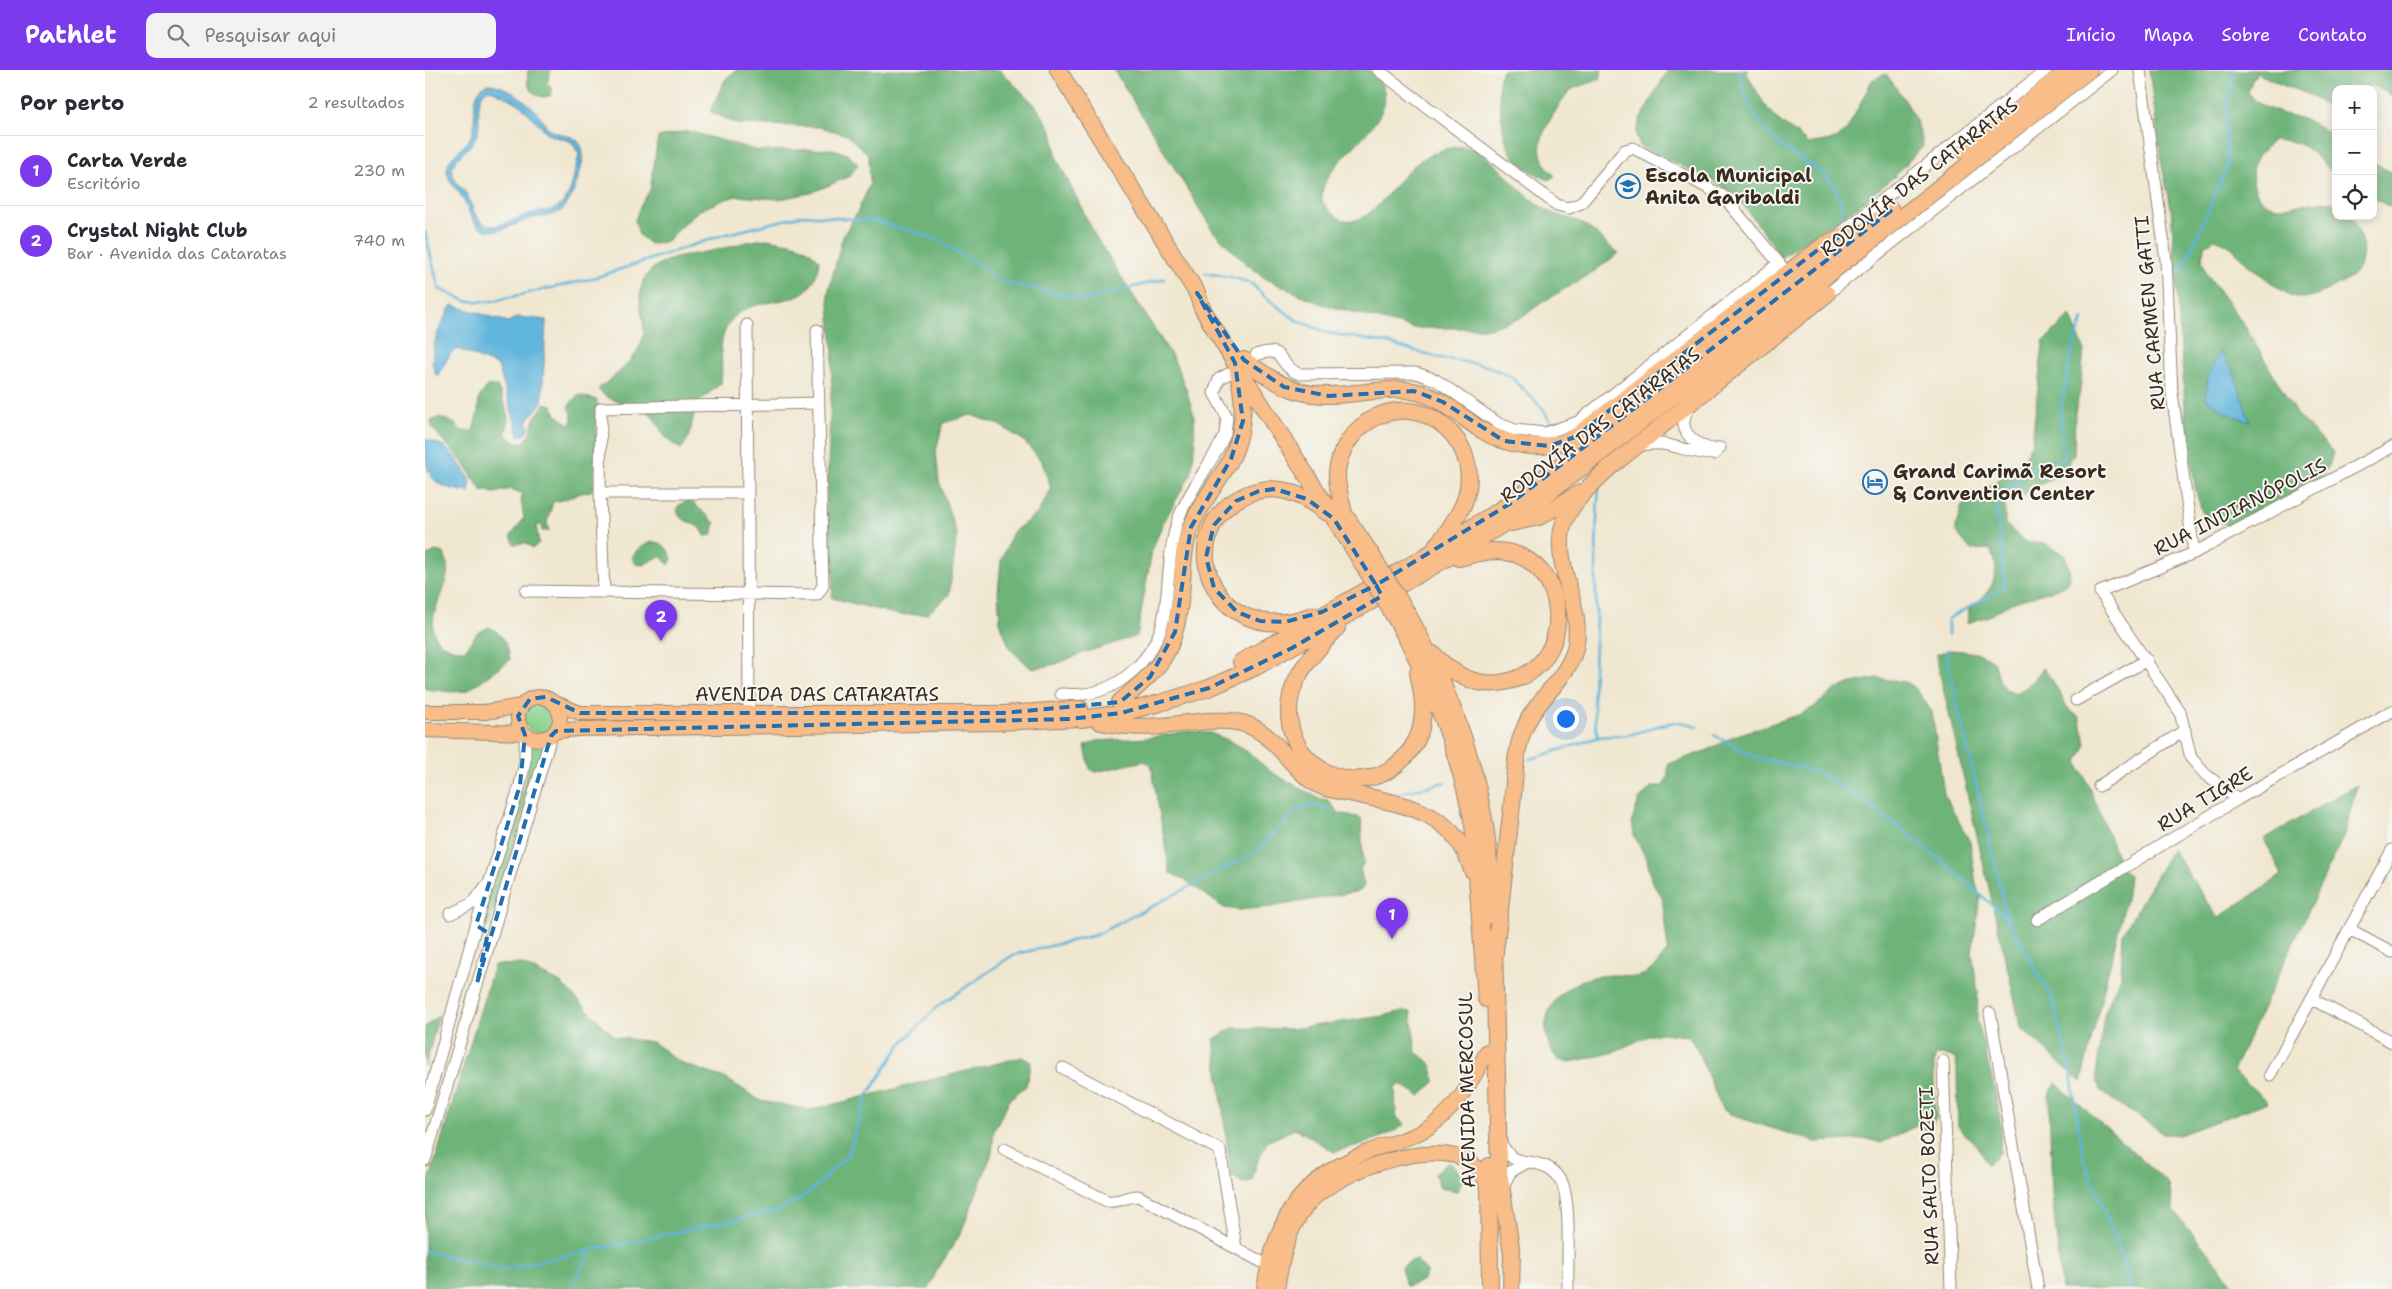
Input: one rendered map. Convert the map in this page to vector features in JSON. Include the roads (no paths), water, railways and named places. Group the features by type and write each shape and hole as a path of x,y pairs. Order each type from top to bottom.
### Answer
{"highway":[{"path":"1058,70 1197,293 1203,308 1241,363 1364,553 1418,644 1452,708 1485,821 1495,952"},
{"name":"RODOVÍA DAS CATARATAS","path":"1081,713 1190,684 1241,662 1416,562 1511,503 1891,210 2068,70"},
{"name":"RODOVÍA DAS CATARATAS","path":"1081,713 1121,713 1209,688 1270,660 1502,525 1580,469 2089,70"},
{"path":"1241,363 1284,387 1311,395 1329,396 1396,389 1422,393 1443,402 1495,437 1526,446 1562,444 1575,437 1783,268 1891,210"},
{"path":"1774,316 1827,294"},
{"path":"1502,525 1539,517 1583,491 1631,450 1827,294"},
{"path":"1120,702 1151,676 1171,644 1178,621 1183,560 1191,527 1202,505 1231,460 1241,431 1243,400 1241,363"},
{"path":"1339,516 1337,480 1339,462 1346,444 1357,430 1373,419 1400,411 1427,416 1443,425 1456,438 1465,454 1469,472 1468,491 1461,508 1441,540 1416,562"},
{"path":"1339,516 1292,492 1267,489 1243,496 1224,512 1211,532 1206,556 1208,573 1214,588 1230,608 1245,617 1259,621 1285,622 1303,619 1354,598"},
{"path":"1495,952 1515,783 1515,754 1525,726 1573,655 1577,634 1575,612 1562,565 1559,542 1563,522 1583,491"},
{"path":"1418,644 1458,674 1482,683 1499,684 1516,679 1538,665 1549,652 1557,628 1558,611 1551,586 1535,566 1521,557 1505,552 1479,552 1435,565"},
{"path":"1349,615 1319,647 1303,668 1295,684 1290,701 1290,726 1295,743 1305,757 1326,772 1351,778 1378,774 1394,766 1413,746 1420,730 1423,702 1418,644"},
{"path":"1418,644 1463,778 1473,824 1478,891"},
{"path":"1081,713 1108,724 1159,726 1216,721 1250,725 1270,738 1300,771 1314,782 1326,788 1401,803 1437,819 1459,841 1469,860 1478,891"},
{"name":"AVENIDA MERCOSUL","path":"1478,891 1486,996 1487,1051 1495,1192 1512,1254 1511,1289"},
{"name":"AVENIDA MERCOSUL","path":"1490,1289 1499,1139 1495,952"}],"main road":[{"path":"425,712 485,712 521,706 535,697 546,698 555,703 561,718 554,734 541,740 525,734 425,730"},
{"name":"AVENIDA DAS CATARATAS","path":"555,703 580,712 1081,713"},
{"path":"521,706 518,721 525,734"},
{"name":"AVENIDA DAS CATARATAS","path":"554,734 578,729 997,723 1081,713"},
{"path":"1277,1289 1274,1269 1280,1226 1297,1199 1341,1163 1414,1136 1431,1126 1448,1111 1464,1092 1475,1076 1487,1051"},
{"path":"1264,1289 1283,1253 1291,1232 1306,1206 1325,1188 1345,1176 1371,1166 1434,1152 1449,1154 1466,1161 1481,1171 1495,1192"}],"street":[{"path":"1061,694 1082,695 1112,685 1128,676 1145,658 1151,648 1163,620 1173,541 1178,520 1225,434 1227,417 1214,394 1219,379 1241,363 1268,351 1280,355 1289,368 1299,374 1401,372 1423,375 1443,384 1507,428 1523,432 1545,433 1578,422 1783,268 1723,196 1633,148 1625,150 1581,203 1569,208 1557,205 1378,70"},
{"path":"1824,245 2047,70"},
{"path":"1827,294 2112,70"},
{"name":"RUA CARMEN GATTI","path":"2139,70 2166,260 2172,392 2194,553"},
{"path":"747,325 749,712"},
{"path":"526,591 817,595 823,586 817,330"},
{"path":"604,593 600,493 601,408 818,403"},
{"path":"1631,450 1649,444 1665,443 1696,454 1714,454 1720,448 1715,450 1705,447 1687,434 1684,427 1690,403"},
{"name":"RUA INDIANÓPOLIS","path":"2147,660 2100,592 2194,553 2392,446"},
{"path":"600,493 747,493"},
{"path":"2076,700 2147,660 2180,712 2191,758 2206,776 2238,799"},
{"name":"RUA TIGRE","path":"2037,920 2238,799 2392,710"},
{"path":"2099,786 2185,730"},
{"path":"425,1110 476,925 520,784 525,762 525,734"},
{"path":"425,1160 477,983 554,734"},
{"path":"2270,1075 2349,929 2388,867 2392,850"},
{"path":"450,914 473,903 491,878"},
{"path":"476,925 485,931 487,936 477,983"},
{"path":"2349,929 2392,952"},
{"path":"2312,998 2392,1042"},
{"path":"1990,1012 2038,1289"},
{"name":"RUA SALTO BOZETI","path":"1943,1061 1951,1289"},
{"path":"1063,1068 1220,1150 1235,1248"},
{"path":"1499,1139 1511,1158 1526,1164 1541,1165 1553,1170 1563,1185 1567,1210 1568,1289"},
{"path":"1004,1149 1107,1201 1116,1202 1128,1196 1138,1196 1274,1269"},
{"path":"1495,1192 1510,1172 1526,1164"}],"water":[{"path":"488,84 509,90 529,105 547,127 579,143 583,153 581,170 570,199 562,210 551,215 529,219 507,228 491,231 484,230 472,218 462,197 449,178 447,171 454,155 471,137 476,98 482,87","holes":["489,89 518,103 549,135 572,142 579,155 571,188 561,205 554,209 529,214 495,226 489,225 483,223 475,214 466,193 453,177 453,166 476,137 479,126 480,101 484,92"]},
{"path":"452,305 508,322 518,317 546,320 542,402 527,421 529,428 525,435 519,435 498,366 458,349 451,353 437,376 432,360 435,341 442,322"},
{"path":"2220,351 2235,375 2250,422 2227,413 2205,398 2208,377"},
{"path":"425,439 444,446 454,456 471,480 469,492 446,487 432,478 426,462"}],"waterway":[{"path":"1738,70 1747,99 1762,126 1787,150 1829,179 1836,189 1840,202 1841,219 1847,221"},
{"path":"2176,276 2186,262 2228,165 2225,116 2236,70"},
{"path":"425,232 439,289 466,301 488,302 591,279 723,235 804,215 876,221 937,239 1004,282 1085,300 1164,279"},
{"path":"1205,273 1231,277 1251,283 1264,296 1296,320 1328,333 1387,343 1436,357 1487,366 1510,376 1543,409 1553,426"},
{"path":"1948,635 1948,619 2005,587 1996,501 2029,470 2063,459 2061,408 2072,351 2083,319"},
{"path":"1598,737 1593,692 1596,630 1596,536 1599,488"},
{"path":"1947,650 1947,660 2007,917"},
{"path":"1530,759 1596,738 1627,735 1671,723 1688,723 1697,727"},
{"path":"1714,735 1755,757 1817,772 1868,804 1941,860 2007,918 2053,1001 2071,1073 2083,1159 2119,1248 2130,1289"},
{"path":"1400,793 1445,782"},
{"path":"425,1251 502,1269 777,1211 809,1193 848,1155 867,1096 902,1043 938,1006 1013,955 1096,935 1258,851 1297,809 1309,805 1332,809"},
{"path":"572,1289 590,1250"}],"place":[{"name":"Escola Municipal Anita Garibaldi","path":"1628,186"},
{"name":"Grand Carimã Resort & Convention Center","path":"1875,482"},
{"name":"Crystal Night Club","path":"661,641"},
{"name":"Carta Verde","path":"1392,939"}]}
